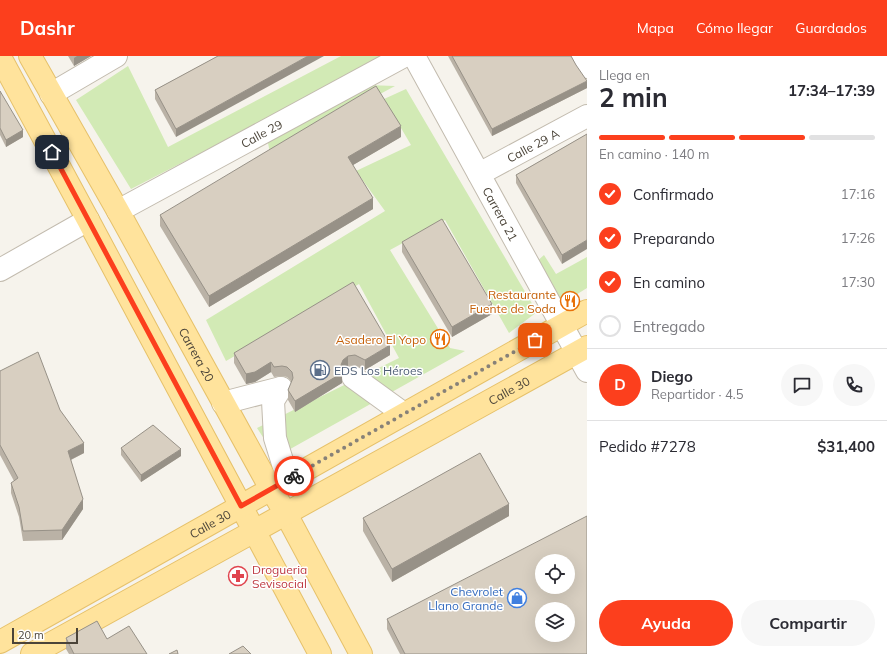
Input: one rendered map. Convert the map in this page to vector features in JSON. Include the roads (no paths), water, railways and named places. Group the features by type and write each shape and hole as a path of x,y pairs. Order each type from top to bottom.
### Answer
{"main road":[{"name":"Carrera 20","path":"30,56 118,211 223,403 279,484 286,514 361,654"},
{"path":"0,58 320,654"},
{"name":"Calle 30","path":"0,642 587,311"},
{"name":"Calle 30","path":"32,654 286,514 584,357"}],"street":[{"path":"51,94 116,56"},
{"name":"Calle 29","path":"118,211 404,56"},
{"name":"Carrera 21","path":"414,56 562,325 584,357"},
{"path":"581,56 587,67"},
{"name":"Calle 29 A","path":"479,174 587,116"},
{"path":"0,270 88,220"},
{"path":"353,377 404,414"},
{"path":"223,403 281,388 273,401 279,484"}],"place":[{"name":"Restaurante Fuente de Soda","path":"570,301"},
{"name":"Asadero El Yopo","path":"440,339"},
{"name":"EDS Los Héroes","path":"320,370"},
{"name":"Drogueria Sevisocial","path":"238,576"},
{"name":"Chevrolet Llano Grande","path":"517,598"}]}
